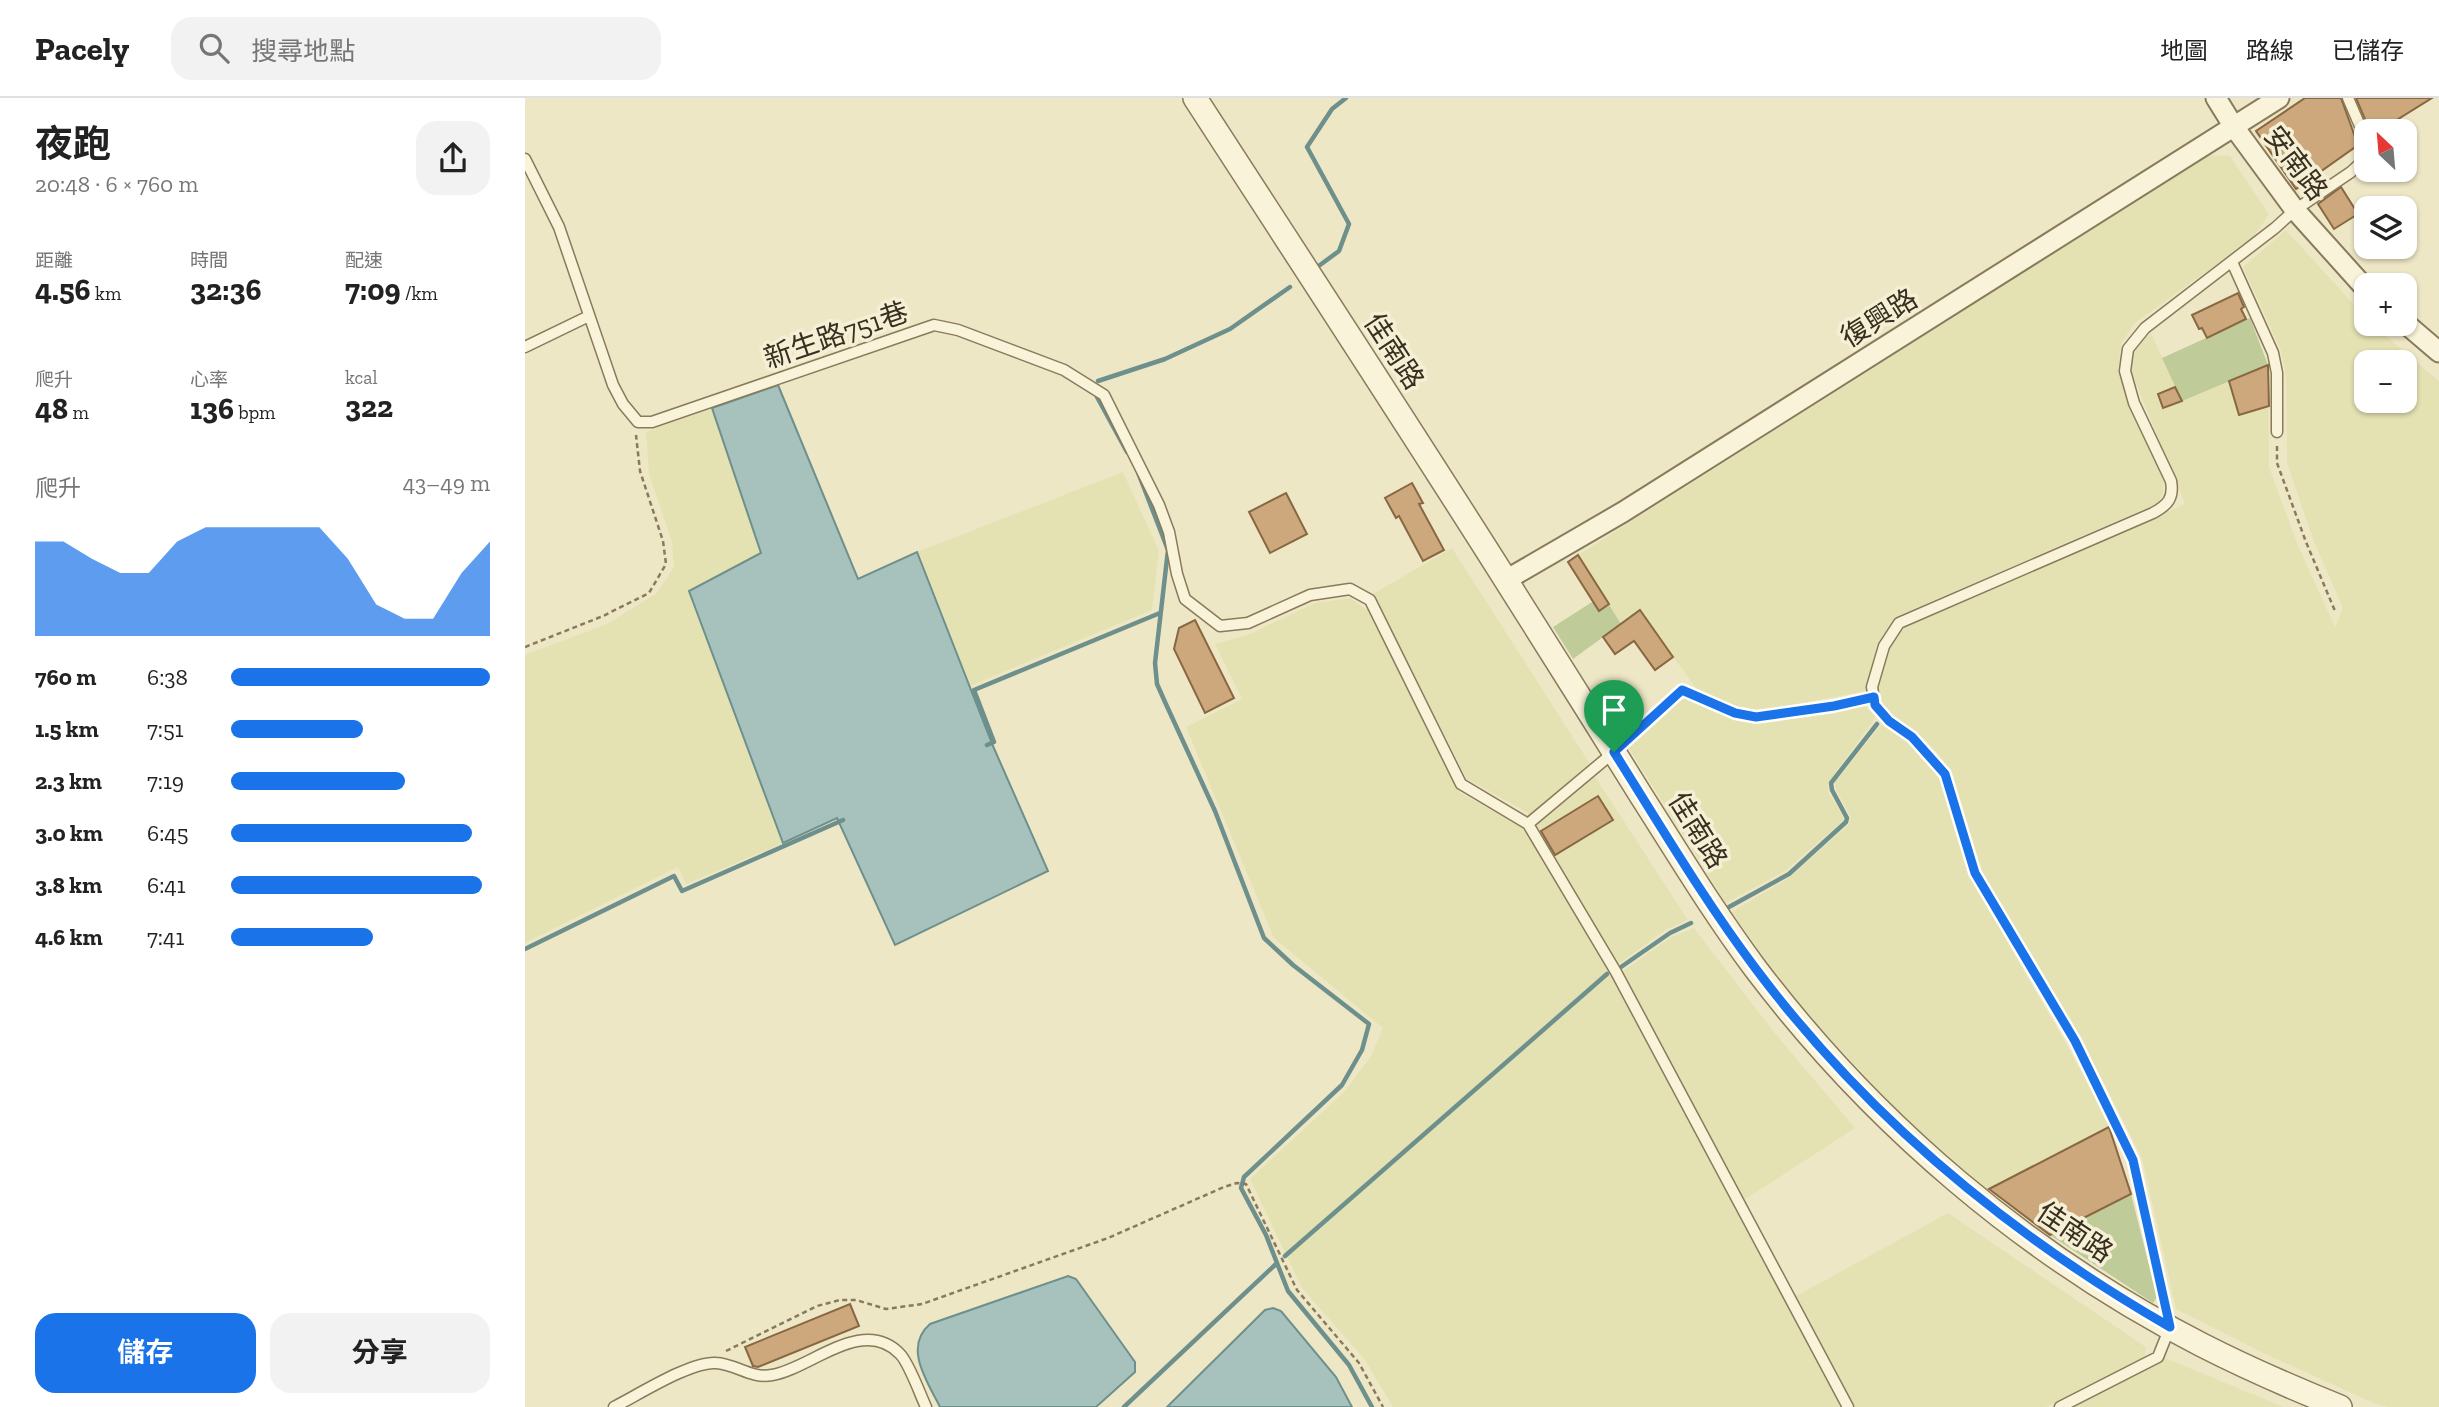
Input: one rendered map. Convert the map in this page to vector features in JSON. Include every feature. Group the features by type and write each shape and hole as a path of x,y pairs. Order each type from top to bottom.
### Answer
{"street":[{"name":"佳南路","path":"1195,98 1506,580 1709,904 1758,971 1856,1086 1918,1147 2019,1231 2083,1275 2200,1344 2340,1407"},
{"name":"安南路","path":"2215,98 2295,210 2354,278"},
{"name":"復興路","path":"1506,580 1635,505 2279,98"},
{"path":"2417,333 2439,352"}],"lane":[{"path":"2348,98 2357,119"},
{"path":"525,159 559,227 613,385 623,404 638,422"},
{"path":"2060,1407 2158,1357 2170,1327 2133,1160 2075,1041 1975,873 1945,774 1912,737 1889,721 1875,705 1872,687 1884,646 1899,623 2153,513 2170,501 2173,492 2171,481 2134,403 2126,371 2128,349 2145,328 2295,210 2354,169"},
{"path":"2232,262 2273,353 2277,373 2277,432"},
{"path":"525,347 589,316"},
{"name":"新生路751巷","path":"638,422 652,422 934,325 958,330 1064,370 1104,395 1159,505 1169,532 1185,599 1220,626 1248,623 1310,595 1350,589 1370,600 1461,784 1528,824"},
{"path":"1614,752 1528,824 1616,972 1848,1407"},
{"path":"614,1407 703,1362 720,1363 758,1377 775,1375 839,1346 872,1340 886,1344 901,1355 926,1407"}],"path":[{"path":"525,647 603,616 649,593 666,564 663,541 640,471 635,440 638,422"},
{"path":"2277,432 2277,463 2335,611"},
{"path":"1614,752 1682,690 1735,713 1756,717 1834,706 1874,697"},
{"path":"703,1362 817,1306 840,1300 856,1300 886,1309 922,1304 1108,1238 1237,1183 1246,1184 1297,1290 1359,1363 1383,1407"}],"shaded area":[{"path":"2210,155 2230,156 2269,214 2253,238 2135,323 2121,344 2118,371 2129,406 2164,478 2163,493 2158,503 1895,617 1877,644 1866,691 1754,712 1734,707 1698,691 1640,611 1621,624 1578,555"},
{"path":"2286,230 2354,305 2354,336 2386,336 2403,350 2354,350 2354,413 2417,413 2417,362 2439,381 2439,1407 2388,1407 2376,1404 2267,1355 2176,1309 2142,1158 2084,1044 1981,870 1953,775 1937,752 1879,702 1877,689 1888,650 1906,626 2185,504 2130,369 2131,356 2138,343 2151,333 2182,400 2268,365 2269,467 2297,543 2335,627 2343,608 2314,542 2287,463 2286,376 2281,351 2243,267"},
{"path":"712,408 761,553 689,592 783,843 686,884 678,867 525,943 525,655 607,624 657,593 674,567 672,542 649,474 646,432"},
{"path":"1123,472 1159,551 1152,610 970,686 917,552"},
{"path":"1452,548 1590,764 1530,814 1467,779 1373,594"},
{"path":"1350,598 1369,611 1459,792 1528,831 1612,975 1841,1407 1393,1407 1365,1360 1302,1288 1250,1179 1345,1091 1371,1056 1383,1028 1274,938 1186,727 1242,699 1215,644 1250,634 1315,603"},
{"path":"1682,696 1734,717 1756,721 1863,704 1876,717 1828,783 1828,792 1844,818 1843,821 1785,871 1726,903 1628,747"},
{"path":"1882,724 1908,741 1940,777 1968,874 2068,1047 2110,1126 1987,1190 1898,1111 1819,1027 1772,969 1732,912 1790,877 1849,824 1851,817 1836,790 1835,782"},
{"path":"1594,775 1688,920 1667,929 1617,965 1536,828 1537,821"},
{"path":"1694,928 1774,1032 1855,1128 1744,1200 1622,972 1671,937"},
{"path":"1948,1213 2146,1347 2144,1358 2046,1407 1855,1407 1796,1296"},
{"path":"2165,1358 2284,1407 2074,1407"}],"green space":[{"path":"2250,318 2268,365 2182,401 2162,358"},
{"path":"1603,595 1621,624 1573,659 1553,627"},
{"path":"2131,1194 2157,1297 2153,1303 2050,1235"}],"water":[{"path":"778,385 858,579 917,552 993,746 1048,871 895,945 837,818 783,843 689,591 761,553 712,408"},
{"path":"1068,1276 1076,1279 1135,1362 1135,1372 1096,1407 940,1407 924,1375 918,1354 922,1333 930,1324"},
{"path":"1273,1308 1281,1311 1336,1377 1352,1407 1167,1407 1265,1310"}],"building":[{"path":"2305,98 2341,98 2354,134 2354,148 2296,189 2256,131"},
{"path":"2356,98 2432,98 2398,119 2365,119"},
{"path":"2341,187 2354,208 2354,216 2334,229 2318,204"},
{"path":"2238,293 2246,319 2207,338 2192,315"},
{"path":"2268,365 2269,406 2239,415 2229,381"},
{"path":"2175,387 2182,401 2163,408 2158,394"},
{"path":"1412,483 1423,503 1419,504 1444,550 1423,561 1399,516 1396,518 1385,498"},
{"path":"1286,493 1307,534 1270,553 1249,512"},
{"path":"1578,555 1609,604 1599,611 1568,562"},
{"path":"1640,610 1673,657 1655,670 1634,641 1615,654 1603,637"},
{"path":"1195,620 1234,698 1205,713 1174,649 1179,628"},
{"path":"1598,796 1613,820 1555,855 1541,831"},
{"path":"2109,1127 2131,1194 2050,1235 1989,1189"},
{"path":"850,1304 859,1326 758,1367 753,1366 745,1347"}],"waterway":[{"path":"1320,265 1339,251 1349,224 1307,147 1332,109 1346,98"},
{"path":"1098,381 1165,359 1230,329 1290,287"},
{"path":"1097,397 1127,452"},
{"path":"1139,475 1168,550 1155,663 1157,684 1215,811 1264,938 1293,965 1369,1024 1362,1050 1342,1085 1244,1177 1241,1188 1266,1235 1288,1291 1349,1365 1372,1407"},
{"path":"987,745 994,742 974,690 1160,613"},
{"path":"1729,907 1789,874 1846,822 1847,818 1831,783 1877,724"},
{"path":"525,949 674,876 682,891 843,820"},
{"path":"1621,967 1670,933 1691,923"},
{"path":"1285,1256 1607,974"},
{"path":"1124,1407 1276,1264"}],"route":[{"path":"1682,690 1735,713 1756,717 1834,706 1874,697 1875,705 1889,721 1912,737 1945,774 1975,873 2075,1041 2133,1160 2170,1327 2083,1275 2019,1231 1918,1147 1856,1086 1758,971 1709,904 1614,752 1682,690"}]}
